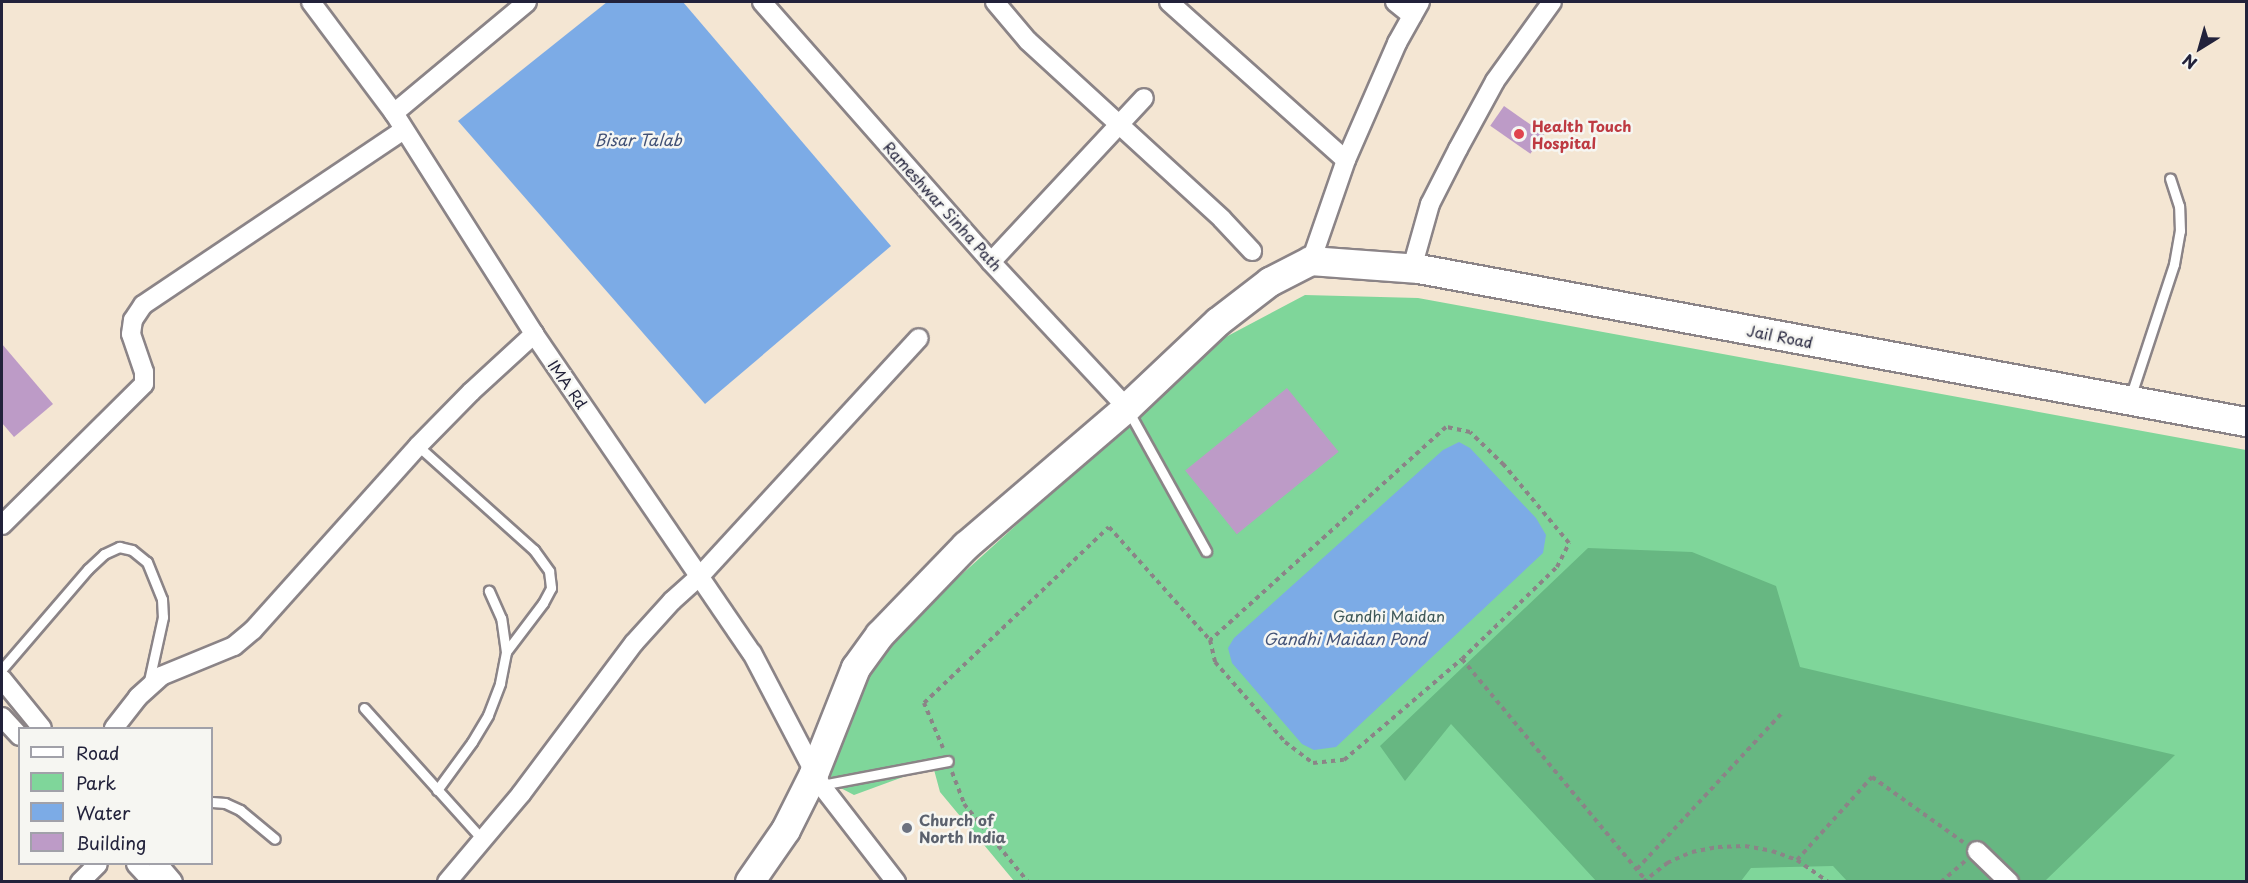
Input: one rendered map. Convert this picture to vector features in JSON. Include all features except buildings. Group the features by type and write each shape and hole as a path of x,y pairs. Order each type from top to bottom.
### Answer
{"main road":[{"name":"Jail Road","path":"1311,261 1412,268 2247,422"},
{"path":"750,882 818,780 856,668 880,635 966,546 1127,408 1218,322 1270,282 1311,261"}],"street":[{"name":"IMA Rd","path":"311,2 394,112 403,130 534,334 752,653 818,780 896,882"},
{"path":"394,112 527,2"},
{"name":"Rameshwar Sinha Path","path":"762,2 991,262 1127,408"},
{"path":"995,2 1028,41 1222,219 1252,251"},
{"path":"1169,2 1346,160"},
{"path":"1311,261 1346,160 1397,43 1416,9 1395,2"},
{"path":"1412,268 1430,204 1458,149 1495,81 1552,2"},
{"path":"991,262 1144,98"},
{"path":"2,525 144,384 144,372 131,334 133,320 143,304 403,130"},
{"path":"116,727 148,687 182,665 234,646 253,630 418,446 534,334"},
{"path":"456,879 483,840 521,794 634,643 672,601 700,576 919,338"},
{"path":"2,679 40,727"},
{"path":"2,717 18,734"},
{"path":"1977,851 2009,882"},
{"path":"80,882 97,865"},
{"path":"137,865 153,882"},
{"path":"159,865 173,882"}],"lane":[{"path":"2130,401 2174,264 2180,231 2179,206 2170,178"},
{"path":"1127,408 1206,552"},
{"path":"418,446 534,550 549,571 551,588 543,603 506,652"},
{"path":"2,669 88,569 104,554 119,548 132,549 147,562 156,578 162,598 163,617 148,687"},
{"path":"437,790 488,715 500,683 506,652 501,618 489,591"},
{"path":"364,708 483,840"},
{"path":"818,780 948,761"},
{"path":"213,802 225,803 240,810 275,839"}],"path":[{"path":"1028,882 964,804 924,703 1110,527 1210,640 1215,662 1285,742 1313,763 1344,760 1462,658 1557,567 1569,543 1504,465 1470,432 1446,428 1210,640"},
{"path":"1462,658 1645,881 1667,863 1692,852 1718,847 1763,849 1797,860 1828,882"},
{"path":"1637,869 1781,714"},
{"path":"1797,860 1872,777 1977,851 1941,882"}],"green space":[{"name":"Gandhi Maidan","path":"1305,295 1418,298 2246,450 2246,881 1014,881 940,792 933,766 854,795 814,774 877,651 1222,339"},
{"path":"1588,548 1692,552 1776,586 1800,667 2175,755 2045,881 1847,881 1833,866 1751,868 1741,881 1597,882 1451,724 1405,781 1380,746"}],"water":[{"name":"Bisar Talab","path":"607,2 683,2 891,246 705,404 458,121"},
{"name":"Gandhi Maidan Pond","path":"1459,442 1470,448 1536,518 1546,535 1543,553 1336,747 1314,750 1302,744 1232,663 1228,648 1234,638 1443,450"}],"place":[{"name":"Health Touch Hospital","path":"1519,134"},
{"name":"Church of North India","path":"907,828"}]}
